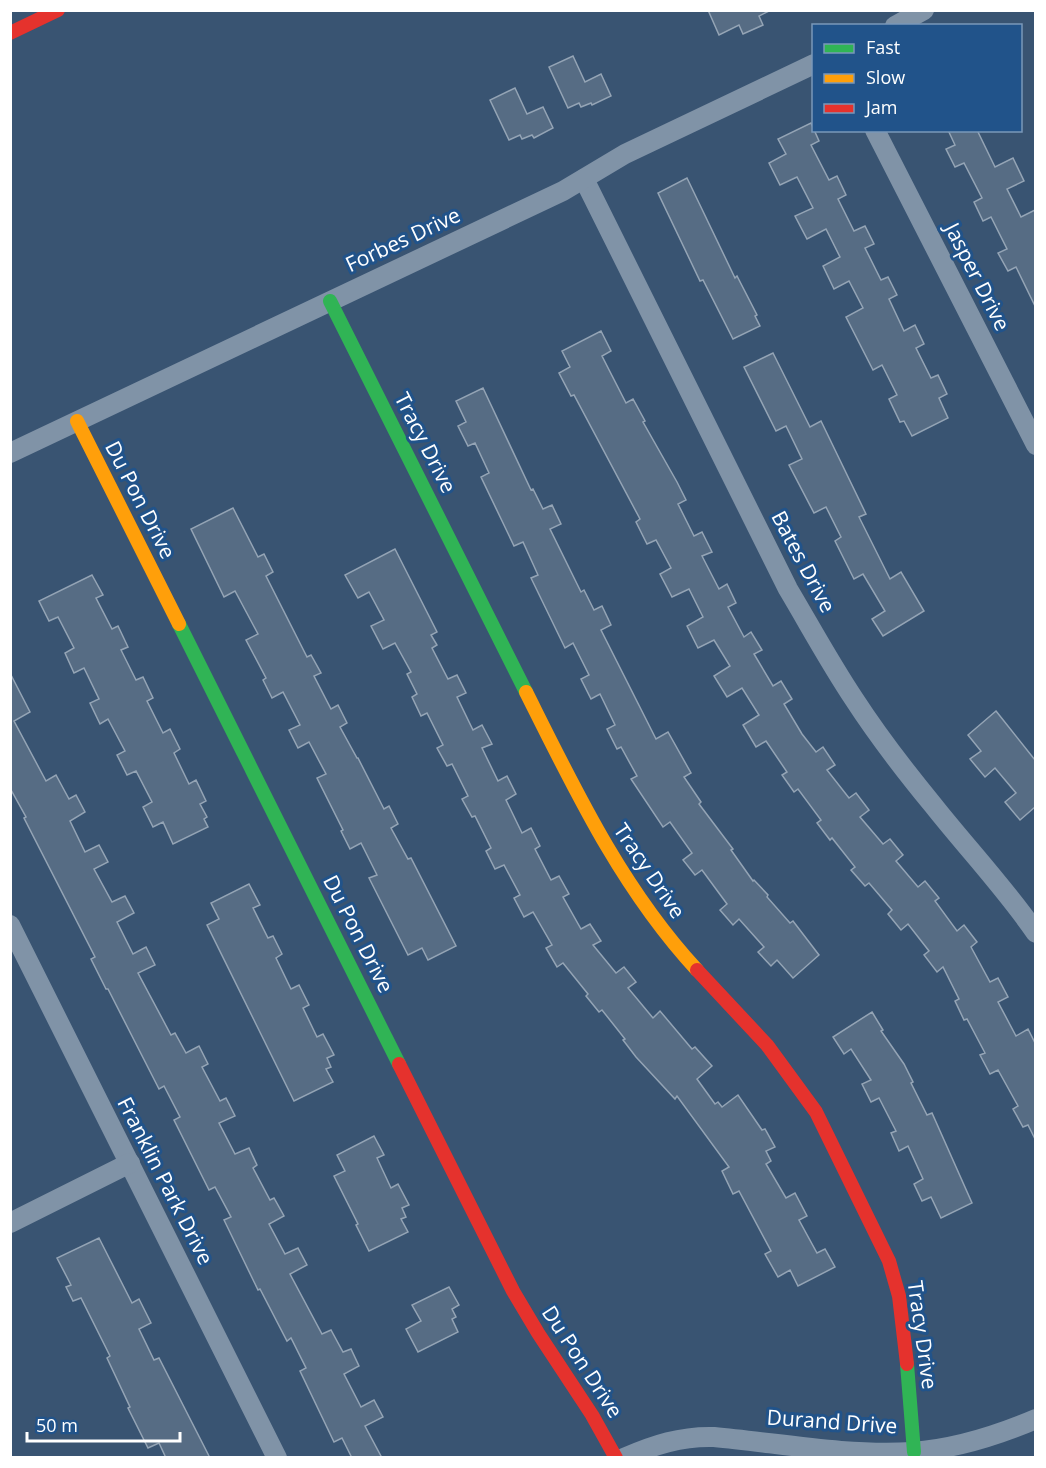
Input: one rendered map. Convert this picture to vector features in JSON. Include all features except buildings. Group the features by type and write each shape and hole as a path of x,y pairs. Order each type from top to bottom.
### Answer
{"street":[{"path":"10,33 58,10"},
{"path":"899,24 924,10"},
{"name":"Forbes Drive","path":"10,453 562,191 625,154 812,64"},
{"name":"Jasper Drive","path":"876,132 1035,445"},
{"name":"Bates Drive","path":"584,179 788,589 825,653 854,700 898,760 934,807 1005,891 1035,933"},
{"name":"Tracy Drive","path":"330,301 588,815 610,854 642,903 672,942 767,1045 795,1081 816,1112 858,1194 889,1261 899,1296 914,1452"},
{"name":"Du Pon Drive","path":"77,421 518,1300 597,1420 616,1458"},
{"name":"Franklin Park Drive","path":"10,926 277,1458"},
{"path":"10,1223 130,1163"},
{"name":"Durand Drive","path":"624,1458 673,1440 694,1437 714,1437 846,1451 914,1452 981,1439 1035,1419"}],"traffic: fast":[{"path":"330,301 526,692"},
{"path":"179,624 399,1064"},
{"path":"907,1364 914,1452"}],"traffic: slow":[{"path":"77,421 179,624"},
{"path":"526,692 582,802 623,872 670,939 697,970"}],"traffic: jam":[{"path":"10,33 58,10"},
{"path":"697,970 767,1045 816,1112 889,1261 899,1296 907,1364"},
{"path":"399,1064 513,1291 592,1415 616,1458"}]}
